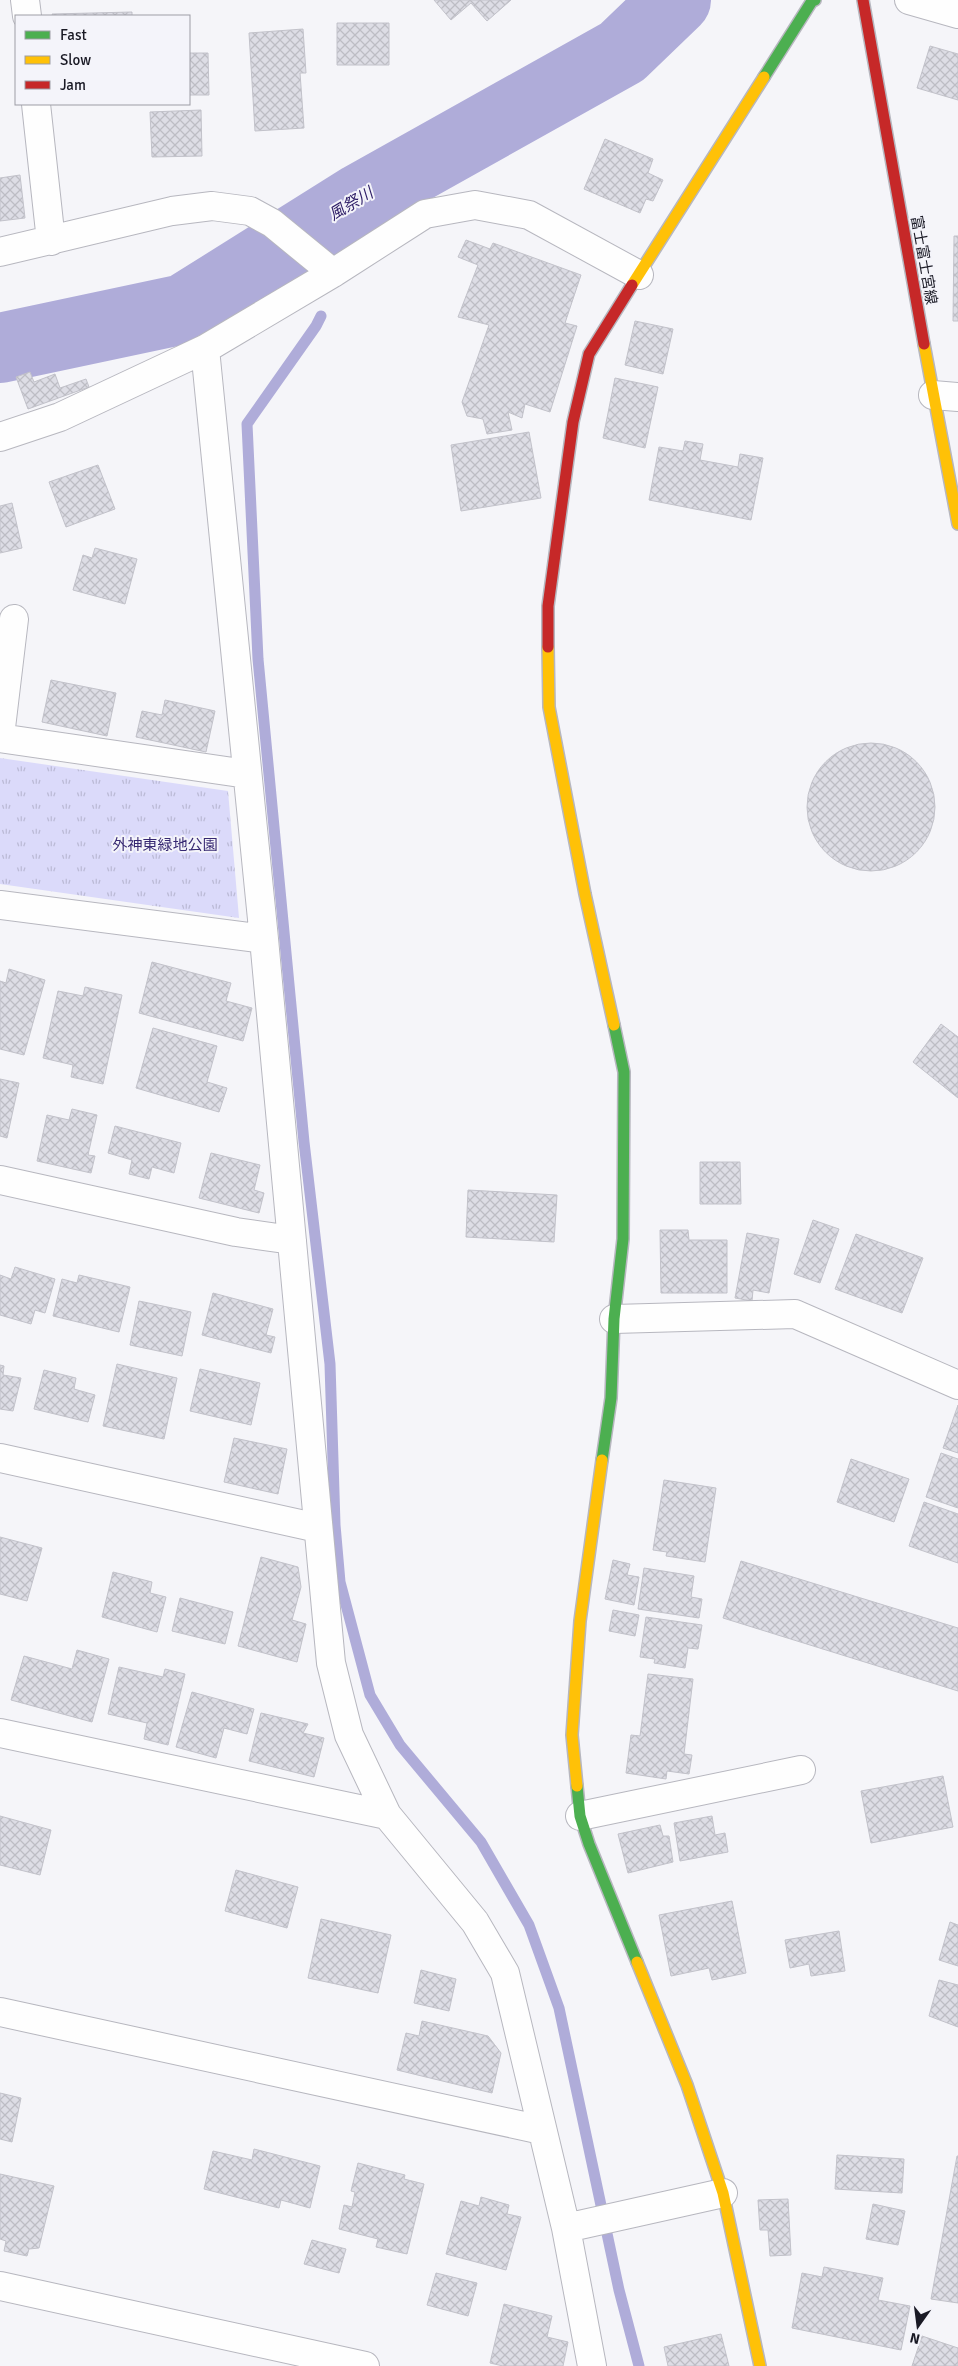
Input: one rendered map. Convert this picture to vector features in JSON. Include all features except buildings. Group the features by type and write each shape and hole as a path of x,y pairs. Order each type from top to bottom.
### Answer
{"street":[{"path":"25,0 27,15"},
{"path":"760,2366 723,2193 686,2085 589,1844 580,1816 572,1735 580,1621 611,1398 614,1319 623,1239 624,1072 585,894 549,707 548,606 574,422 589,354 812,1 815,0"},
{"name":"富士富士宮線","path":"863,0 946,396 958,524"},
{"path":"910,0 958,14"},
{"path":"36,105 51,241"},
{"path":"0,437 60,417 205,349 330,269 425,214 475,205 529,215 639,275"},
{"path":"0,252 172,211 212,206 250,211 272,223 330,269"},
{"path":"205,349 264,939 331,1663 349,1735 387,1815 475,1922 505,1972 566,2228 592,2366"},
{"path":"14,619 0,737 247,774"},
{"path":"0,905 264,939"},
{"path":"0,1180 236,1232 292,1240"},
{"path":"614,1319 795,1314 958,1385"},
{"path":"0,1458 318,1528"},
{"path":"0,1733 387,1815"},
{"path":"580,1816 801,1770"},
{"path":"0,2012 542,2130"},
{"path":"566,2228 723,2193"},
{"path":"0,2286 365,2366"}],"green space":[{"name":"外神東緑地公園","path":"0,758 228,791 239,918 0,884"}],"waterway":[{"name":"風祭川","path":"0,348 184,309 361,198 622,52 676,0"},
{"path":"344,243 361,198"},
{"path":"321,316 316,326 247,424 258,659 304,1142 330,1364 335,1525 340,1582 370,1695 400,1745 481,1842 529,1925 559,2008 619,2290 639,2366"}],"traffic: fast":[{"path":"764,77 812,1 815,0"},
{"path":"602,1460 611,1398 614,1319 623,1239 624,1072 614,1025"},
{"path":"577,1786 580,1816 589,1844 637,1962"}],"traffic: slow":[{"path":"632,285 764,77"},
{"path":"924,344 958,524"},
{"path":"548,647 549,707 585,894 614,1025"},
{"path":"577,1786 572,1735 580,1621 602,1460"},
{"path":"637,1962 687,2085 723,2193 760,2366"}],"traffic: jam":[{"path":"863,0 924,344"},
{"path":"548,647 548,606 573,422 589,354 632,285"}]}
